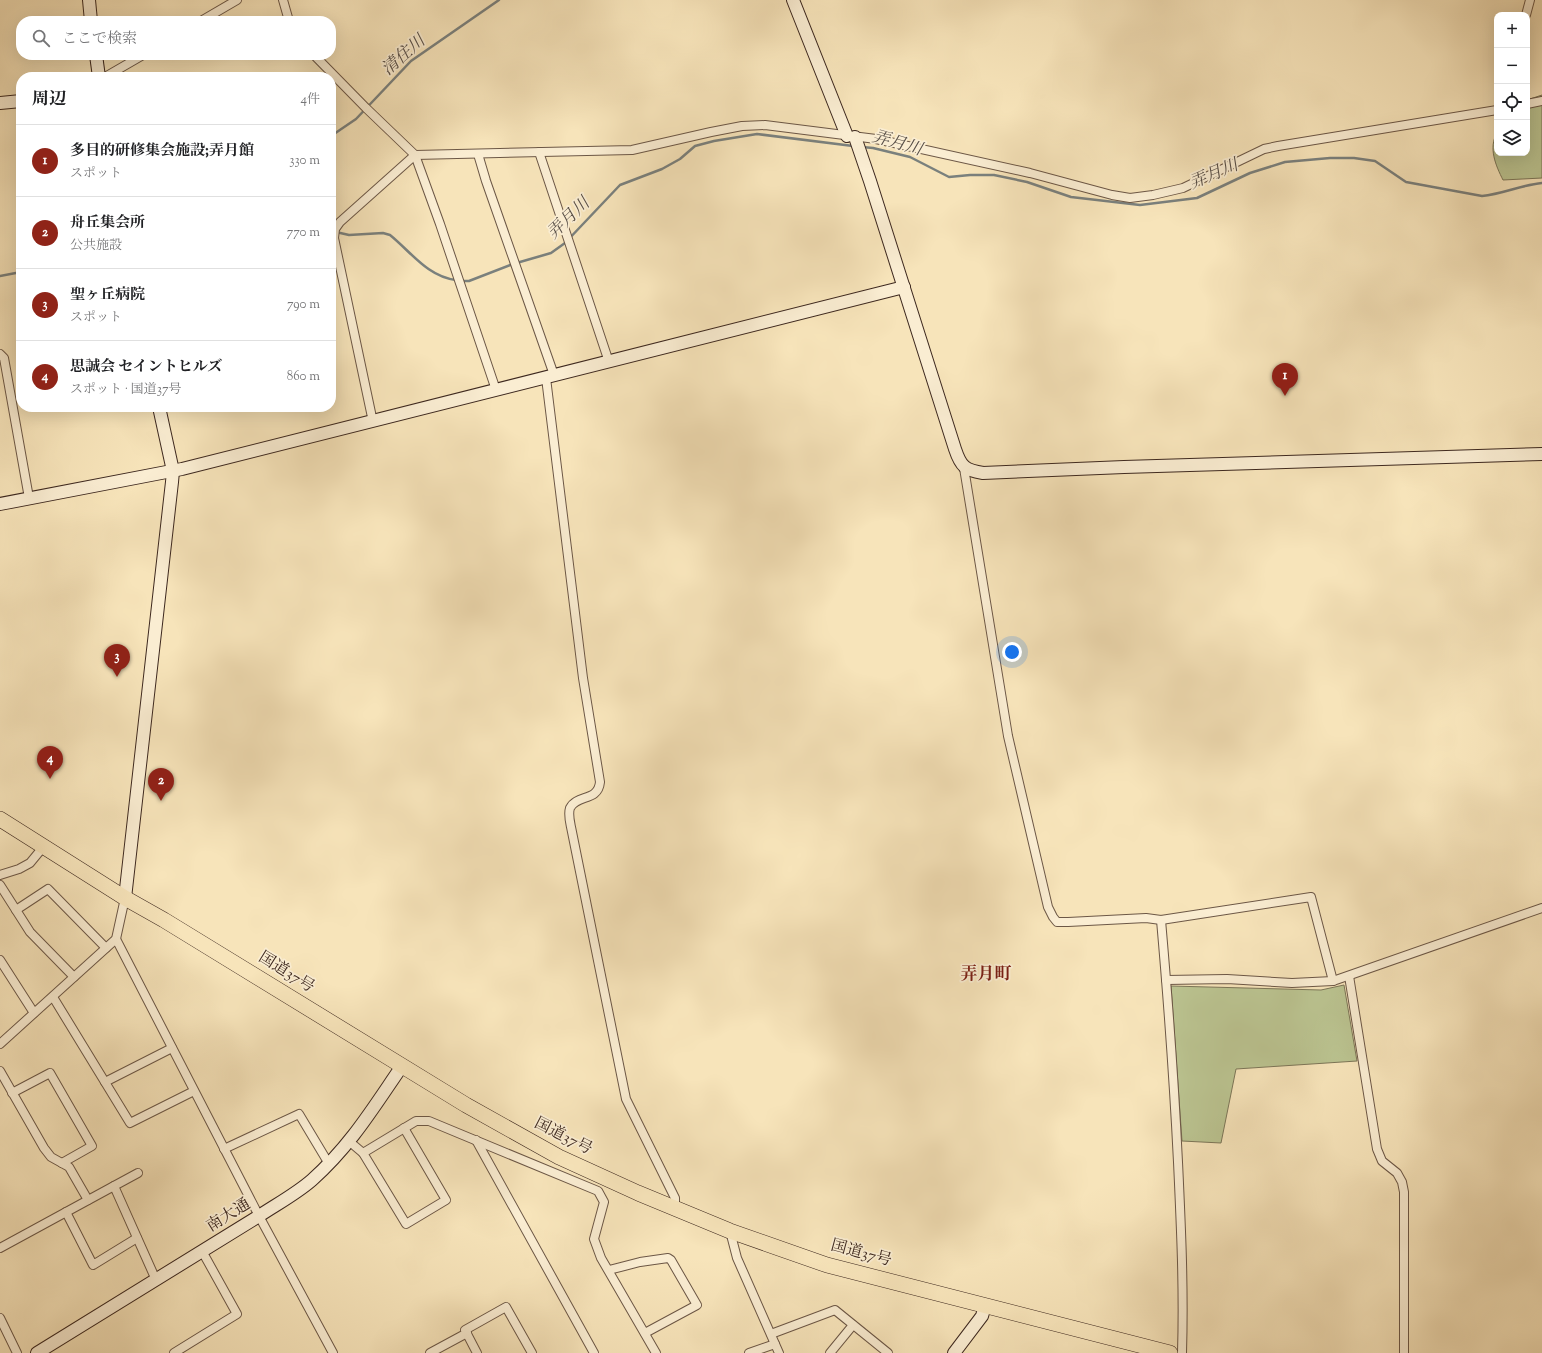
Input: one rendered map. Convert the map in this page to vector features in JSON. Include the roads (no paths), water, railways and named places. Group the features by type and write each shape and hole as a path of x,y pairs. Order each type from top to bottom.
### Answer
{"highway":[{"name":"国道37号","path":"0,819 125,898 164,920 466,1105 560,1157 675,1209 730,1231 827,1265 1153,1351 1170,1353"}],"street":[{"path":"89,0 91,16"},
{"path":"210,16 237,0"},
{"path":"283,0 288,16"},
{"path":"793,0 851,136 904,287 955,450 959,461 964,468 1008,736 1048,908 1057,922 1146,918 1161,920 1311,897 1333,981"},
{"path":"1527,12 1530,0"},
{"path":"97,60 98,72"},
{"path":"114,72 134,60"},
{"path":"319,60 331,72"},
{"path":"336,77 415,155 496,390"},
{"path":"0,103 16,101"},
{"path":"1530,103 1542,101"},
{"path":"336,228 346,217 415,155 632,150 742,126 765,125 876,139 1030,173 1112,195 1130,198 1153,196 1183,188 1264,149 1494,110"},
{"path":"539,152 609,362"},
{"path":"478,154 486,181 516,264 550,376 584,678 600,782 596,793 578,801 570,808 569,813 571,827 626,1099 676,1198 675,1209"},
{"path":"336,247 373,422"},
{"path":"0,504 173,471 373,422 904,287"},
{"path":"0,354 4,358 29,498"},
{"path":"0,1044 116,939 125,898 173,471 160,412"},
{"path":"964,468 983,473 1124,467 1542,454"},
{"path":"0,875 30,863 44,846"},
{"path":"0,885 30,932 74,977"},
{"path":"16,910 48,889 106,948"},
{"path":"1166,980 1226,978 1292,983 1333,981 1542,908"},
{"path":"1161,920 1174,1093 1182,1245 1182,1353"},
{"path":"116,939 259,1216 333,1353"},
{"path":"0,962 34,1013"},
{"path":"1349,976 1377,1149 1382,1161 1397,1173 1402,1182 1404,1192 1404,1353"},
{"path":"53,997 130,1123 194,1091"},
{"path":"105,1082 172,1048"},
{"name":"南大通","path":"37,1353 259,1216 305,1185 329,1164 350,1142 402,1066"},
{"path":"0,1071 44,1148 51,1157 69,1167 88,1200"},
{"path":"12,1093 50,1073 92,1146 62,1163"},
{"path":"224,1149 299,1114 329,1164"},
{"path":"363,1152 416,1121 429,1121 598,1191 604,1202 594,1239 601,1258 656,1353"},
{"path":"350,1142 363,1152 406,1224 446,1200 404,1128"},
{"path":"476,1140 594,1353"},
{"path":"0,1248 138,1173"},
{"path":"114,1186 156,1280"},
{"path":"66,1212 93,1265 137,1238"},
{"path":"730,1231 737,1258 779,1353"},
{"path":"174,1353 237,1314 202,1251"},
{"path":"609,1270 640,1262 668,1258 671,1260 697,1304 645,1333"},
{"path":"954,1353 982,1316 985,1306"},
{"path":"477,1353 465,1330 506,1307 532,1353"},
{"path":"771,1334 835,1310 884,1352"},
{"path":"0,1318 2,1329 17,1353"},
{"path":"830,1353 853,1325"},
{"path":"430,1353 467,1333"},
{"path":"749,1353 775,1344"}],"waterway":[{"name":"清住川","path":"336,133 356,119 411,61 499,0"},
{"name":"弄月川","path":"461,281 469,281 513,264 551,253 565,243 620,185 662,169 680,159 695,146 714,141 757,134 853,146"},
{"name":"弄月川","path":"862,147 873,148 910,157 949,177 994,175 1027,182 1071,197 1140,205 1197,198 1250,173 1285,162 1330,158 1354,158 1375,161 1406,182 1482,196 1542,183"},
{"name":"弄月川","path":"336,232 349,235 383,233 390,235 428,269 446,278 456,280"},
{"name":"清住川","path":"0,276 16,273"}],"place":[{"name":"多目的研修集会施設;弄月館","path":"1285,396"},
{"name":"聖ヶ丘病院","path":"117,677"},
{"name":"思誠会 セイントヒルズ","path":"50,779"},
{"name":"舟丘集会所","path":"161,801"}],"district":[{"name":"弄月町","path":"986,975"}]}
